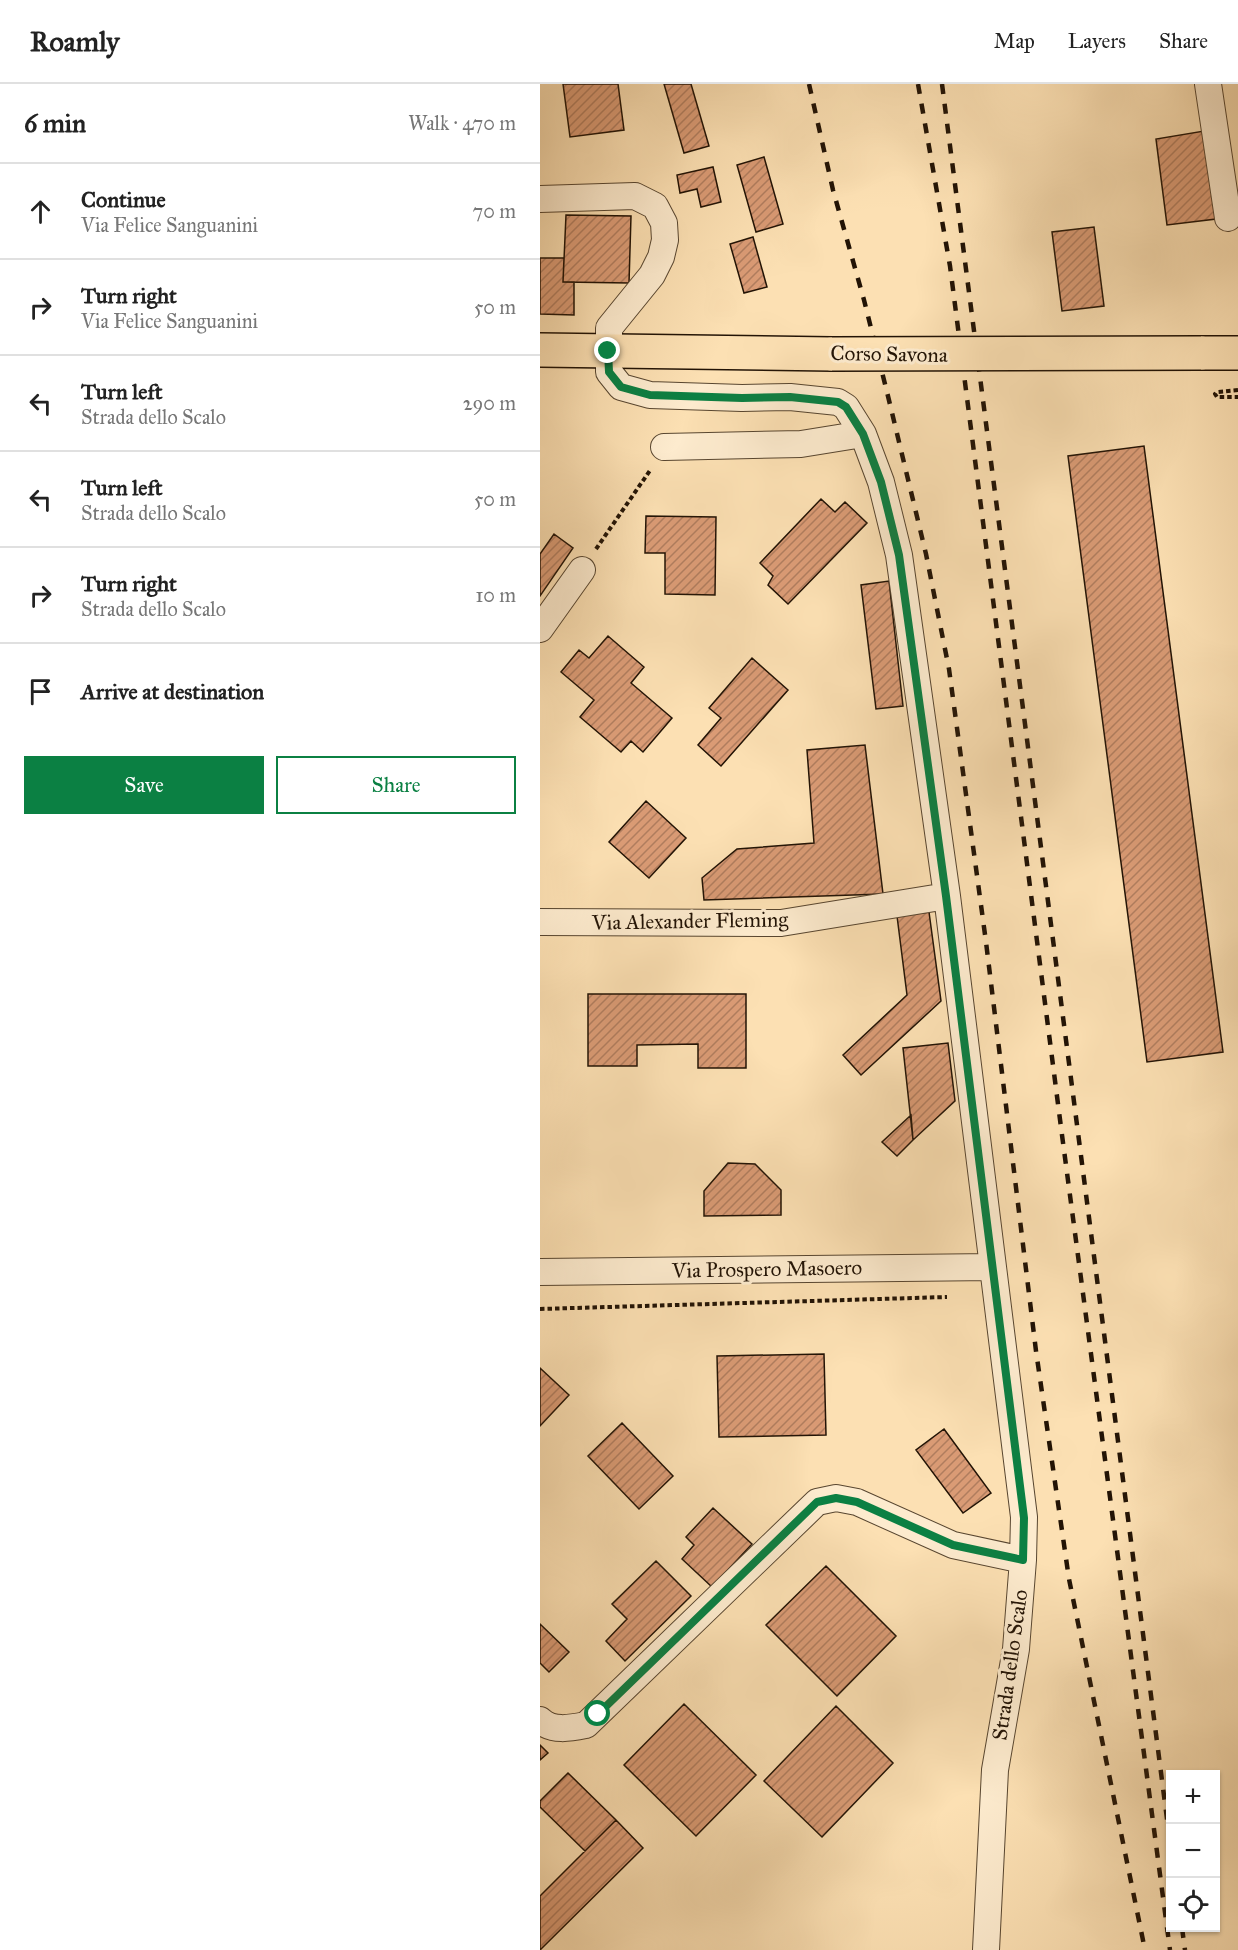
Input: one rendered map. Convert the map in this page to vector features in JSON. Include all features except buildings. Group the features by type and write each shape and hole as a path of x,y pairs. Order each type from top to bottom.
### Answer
{"main road":[{"name":"Corso Savona","path":"540,350 832,354 1238,352"}],"street":[{"path":"1208,84 1228,218"},
{"path":"540,200 635,196 655,206 664,223 665,240 661,257 651,275 609,328 608,351"},
{"name":"Strada dello Scalo","path":"608,351 609,372 621,387 650,395 790,397 838,402 846,407 863,434 881,482 899,555 946,896 1024,1518 1016,1649 995,1770 986,1950"},
{"path":"663,447 801,444 863,434"},
{"path":"540,628 582,570"},
{"name":"Via Alexander Fleming","path":"540,922 781,923 946,896"},
{"name":"Via Prospero Masoero","path":"540,1272 993,1267"},
{"path":"543,1723 568,1729 586,1725 817,1502 836,1498 857,1502 953,1545 1023,1560"}],"path":[{"path":"1238,390 1215,394 1217,397 1238,397"},
{"path":"582,570 648,474 663,447"},
{"path":"540,1309 950,1297"}],"railway":[{"path":"809,84 833,190 864,300 926,554 949,669 986,942 1036,1351 1069,1579 1145,1950"},
{"path":"918,84 950,266 1170,1950"},
{"path":"942,84 1168,1824"},
{"path":"1183,1932 1185,1950"}],"route":[{"path":"598,1714 817,1502 836,1498 857,1502 953,1545 1023,1560 1024,1518 946,896 899,555 881,482 854,417 846,407 838,402 790,397 650,395 621,387 609,372 608,351"}]}
